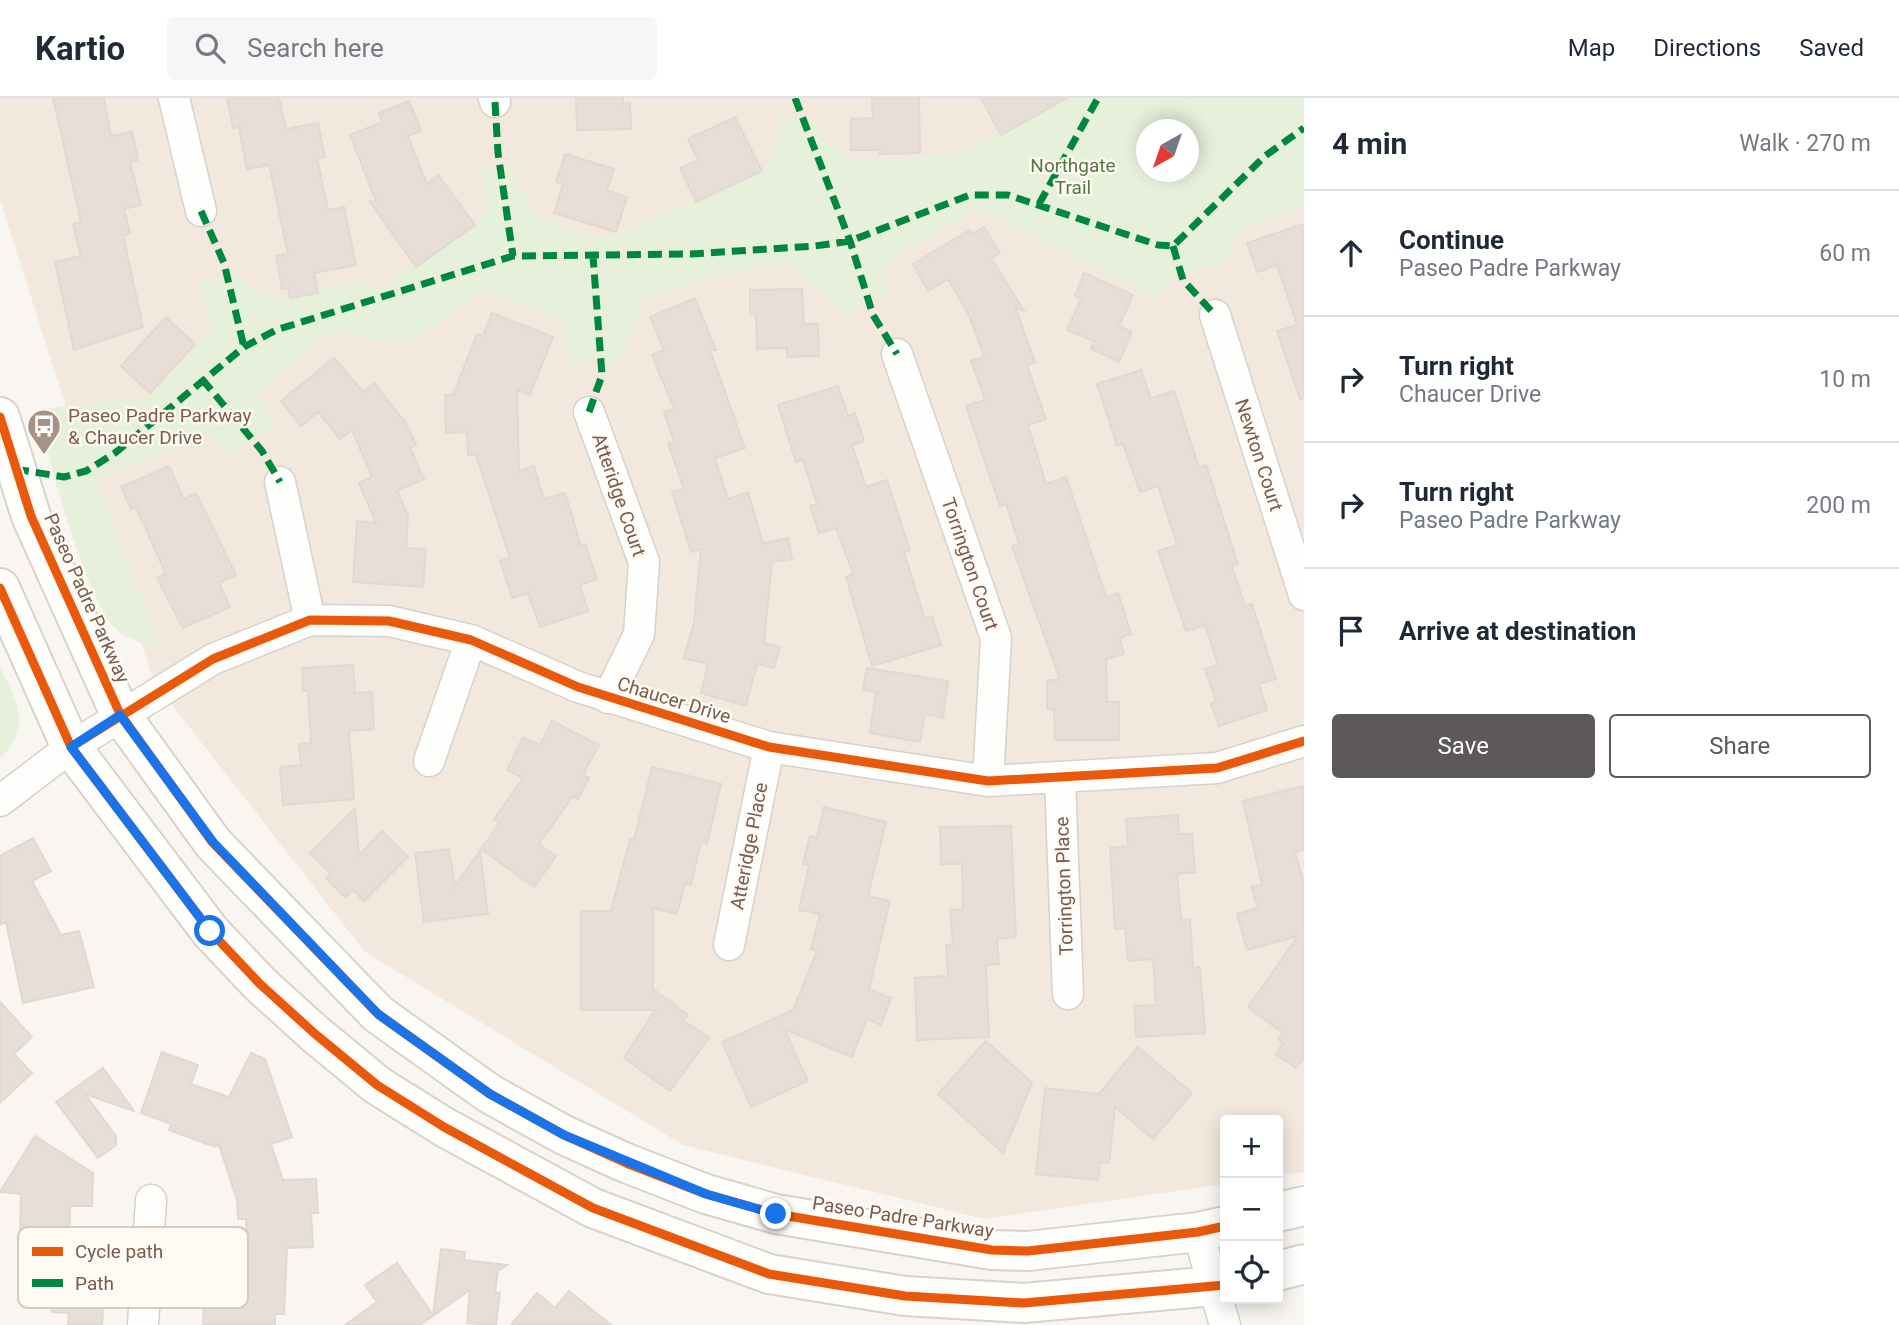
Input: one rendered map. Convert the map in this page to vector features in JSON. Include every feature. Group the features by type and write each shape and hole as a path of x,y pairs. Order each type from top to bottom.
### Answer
{"main road":[{"name":"Paseo Padre Parkway","path":"0,417 31,516 120,715 213,842 378,1014 490,1094 564,1135 706,1194 776,1214 848,1228 992,1250 1028,1251 1212,1229"},
{"path":"0,588 71,747 210,931 260,984 314,1034 377,1085 433,1120 593,1208 769,1274 905,1296 1024,1303 1219,1287"},
{"path":"1283,1211 1304,1206"},
{"path":"1283,1270 1304,1264"}],"street":[{"path":"174,98 201,211"},
{"name":"Newton Court","path":"1215,315 1304,595"},
{"name":"Torrington Court","path":"897,354 996,639 988,781"},
{"name":"Atteridge Court","path":"589,412 643,562 639,634 608,698"},
{"path":"280,482 310,620"},
{"name":"Chaucer Drive","path":"0,802 71,747 213,659 310,620 389,621 471,640 608,698 769,747 988,781 1217,768 1304,741"},
{"path":"429,761 471,640"},
{"name":"Atteridge Place","path":"729,946 769,747"},
{"name":"Torrington Place","path":"1060,778 1068,994"},
{"path":"149,1227 151,1200"},
{"path":"1212,1229 1225,1325"}],"shaded area":[{"path":"0,98 1304,98 1304,1172 1283,1175 1283,1115 1220,1115 1220,1185 984,1219 683,1145 365,952 154,682 0,200"}],"green space":[{"name":"Northgate Trail","path":"1066,98 1304,98 1304,207 1244,228 1219,267 1191,270 1175,277 1157,298 979,209 886,262 888,297 874,299 848,315 788,263 708,278 644,301 617,367 599,361 571,363 561,321 487,290 405,346 331,331 257,394 274,426 249,439 234,455 205,434 96,480 160,647 122,634 112,625 102,609 67,521 49,456 40,409 150,396 211,331 199,283 230,279 237,273 251,290 276,297 307,294 366,279 379,290 486,212 482,168 512,167 532,213 595,237 615,236 760,172 770,164 780,117 817,119 826,142 856,162 956,154"},
{"path":"0,667 16,703 19,725 10,747 0,759"}],"building":[{"path":"53,98 104,98 111,136 132,132 138,160 130,162 141,205 124,209 130,233 123,235 143,327 74,350 55,262 81,256 73,224 81,222"},
{"path":"227,98 279,98 286,129 318,123 325,157 317,158 328,210 344,207 356,265 314,273 318,293 290,298 288,288 282,289 276,256 288,254 269,165 247,169 239,127 233,128"},
{"path":"576,98 623,98 623,104 630,103 631,129 577,130"},
{"path":"872,98 919,98 920,153 880,154 879,150 851,150 851,119 873,118"},
{"path":"981,98 1067,98 1001,135"},
{"path":"409,101 421,131 408,136 427,184 438,175 475,225 416,267 370,202 376,201 350,135 382,122 379,113"},
{"path":"735,117 762,171 696,202 680,168 698,160 688,139"},
{"path":"565,154 614,169 607,190 627,197 616,232 554,213 563,184 556,182"},
{"path":"1304,224 1304,398 1300,399 1277,331 1297,325 1277,265 1257,272 1247,243"},
{"path":"984,227 1000,253 991,258 1024,311 1015,307 1035,362 1027,365 1046,419 1028,425 1046,484 1066,477 1106,597 1118,593 1131,634 1120,638 1124,654 1106,659 1107,702 1119,702 1119,740 1055,740 1054,709 1047,709 1047,680 1060,680 1012,546 1019,544 1006,504 1000,506 966,406 985,400 971,361 984,357 969,315 948,279 928,291 913,264 970,230 972,234"},
{"path":"1084,273 1133,295 1119,326 1132,332 1119,362 1091,349 1094,341 1067,330 1081,299 1075,296"},
{"path":"802,289 804,324 818,324 819,356 787,357 787,348 757,349 756,314 750,314 750,290"},
{"path":"695,298 716,350 710,350 745,448 715,458 728,499 748,492 763,543 788,538 792,559 772,562 764,643 780,647 774,668 757,664 746,706 701,693 708,664 684,658 694,622 701,549 691,552 672,492 684,489 668,444 674,442 664,412 674,409 652,355 664,350 650,317"},
{"path":"492,313 553,337 530,395 517,390 519,471 534,466 544,499 565,493 581,546 585,544 597,579 580,585 588,611 540,627 528,593 512,598 500,561 510,558 476,455 468,455 467,432 446,433 445,395 453,395 477,334 483,336"},
{"path":"166,317 195,344 150,393 121,366"},
{"path":"334,358 363,392 374,383 406,423 416,445 410,448 424,479 397,491 408,515 406,548 426,549 423,587 353,582 357,521 376,523 359,483 372,477 352,430 340,439 318,412 301,426 281,401"},
{"path":"1141,370 1151,398 1174,391 1199,467 1206,465 1238,564 1232,567 1245,606 1252,604 1276,679 1259,684 1267,710 1219,726 1211,704 1216,702 1205,669 1218,665 1205,625 1186,631 1158,551 1177,545 1158,486 1140,492 1123,444 1117,446 1097,384"},
{"path":"838,386 848,416 855,413 864,441 852,445 866,487 887,480 910,550 904,552 925,619 932,616 941,645 872,666 846,577 853,574 836,528 819,533 810,506 817,504 803,460 796,462 778,405"},
{"path":"169,466 184,499 196,493 236,575 219,583 230,607 183,628 157,578 166,574 136,507 131,509 121,487"},
{"path":"353,665 355,693 372,692 374,729 349,731 354,799 283,805 280,767 301,765 299,744 311,743 308,691 303,691 302,668"},
{"path":"867,668 948,681 943,718 925,714 920,742 870,733 876,692 863,690"},
{"path":"552,721 599,745 583,775 589,778 578,799 573,796 539,844 556,856 534,887 481,849 500,823 494,819 523,778 507,770 523,737 540,745"},
{"path":"652,767 721,784 707,844 701,842 691,885 685,883 677,914 653,908 653,989 688,1015 683,1020 709,1038 670,1091 624,1058 655,1010 581,1010 581,911 611,911 630,839 634,840"},
{"path":"1304,786 1304,850 1295,852 1304,883 1304,1058 1295,1068 1276,1054 1283,1043 1278,1039 1283,1033 1248,1007 1298,936 1247,950 1237,914 1258,908 1251,887 1262,884 1243,801"},
{"path":"824,807 886,822 868,896 890,901 869,989 891,998 881,1025 867,1019 852,1057 784,1029 808,1081 751,1107 722,1042 793,1010 817,951 811,949 820,914 799,910 809,866 803,864 810,836 817,838"},
{"path":"355,808 359,855 382,831 408,857 364,901 353,890 345,897 326,878 331,874 310,853"},
{"path":"1178,815 1179,834 1192,834 1195,872 1177,874 1181,920 1190,919 1193,967 1200,967 1205,1033 1136,1037 1134,1006 1156,1005 1153,959 1128,961 1125,928 1115,929 1110,848 1128,846 1126,819"},
{"path":"1011,826 1016,937 997,939 999,964 986,965 989,1037 917,1040 915,978 948,976 946,945 953,944 950,910 963,909 962,864 941,864 940,827"},
{"path":"33,838 51,871 32,881 61,935 79,931 94,987 23,1003 6,922 0,925 0,856"},
{"path":"449,849 455,886 480,851 488,914 424,922 415,853"},
{"path":"0,1002 32,1037 14,1054 32,1073 0,1103"},
{"path":"986,1041 1032,1083 1003,1153 938,1094"},
{"path":"1138,1047 1192,1093 1153,1139 1115,1107 1109,1163 1100,1162 1098,1180 1036,1174 1045,1088 1099,1094"},
{"path":"162,1052 198,1065 191,1084 229,1097 251,1053 265,1059 292,1137 271,1144 283,1180 316,1179 318,1213 311,1213 313,1247 287,1248 284,1314 275,1314 275,1325 203,1325 204,1308 248,1308 246,1219 238,1219 237,1200 219,1145 215,1147 169,1130 171,1124 141,1113"},
{"path":"103,1068 134,1111 85,1094 116,1136 116,1145 98,1158 56,1102"},
{"path":"35,1136 93,1173 92,1206 70,1206 70,1227 20,1227 21,1194 0,1192"},
{"path":"441,1249 465,1252 464,1260 507,1265 498,1271 495,1292 500,1293 496,1325 467,1323 470,1290 420,1325 345,1325 377,1302 365,1285 397,1263 433,1315"},
{"path":"569,1291 611,1325 511,1325 537,1293 555,1308"},
{"path":"52,1308 103,1308 102,1325 68,1325 69,1313 52,1312"}],"marked path":[{"path":"795,98 850,241 873,315 897,354"},
{"path":"1039,204 1098,98"},
{"path":"495,102 498,153 513,256"},
{"path":"15,469 64,477 86,471 115,453 244,347 276,330 513,256 691,254 815,246 850,241 970,195 1008,195 1158,245 1173,246 1265,156 1304,128"},
{"path":"201,211 224,263 244,347"},
{"path":"1173,246 1183,280 1215,315"},
{"path":"589,412 602,375 593,256"},
{"path":"202,379 262,451 280,482"}],"cycle path":[{"path":"0,417 31,516 120,714 213,843 378,1014 490,1094 564,1135 626,1163 706,1194 776,1214 992,1250 1028,1251 1198,1232 1220,1227"},
{"path":"0,588 71,747 210,931 260,984 314,1033 377,1085 444,1127 593,1208 769,1274 905,1296 1024,1303 1220,1285"},
{"path":"71,747 213,659 310,620 389,621 471,640 578,687 769,747 988,781 1217,768 1304,741"}],"place":[{"name":"Paseo Padre Parkway & Chaucer Drive","path":"44,456"}],"route":[{"path":"210,931 71,747 120,715 213,842 378,1014 490,1094 564,1135 706,1194 776,1214"}]}
